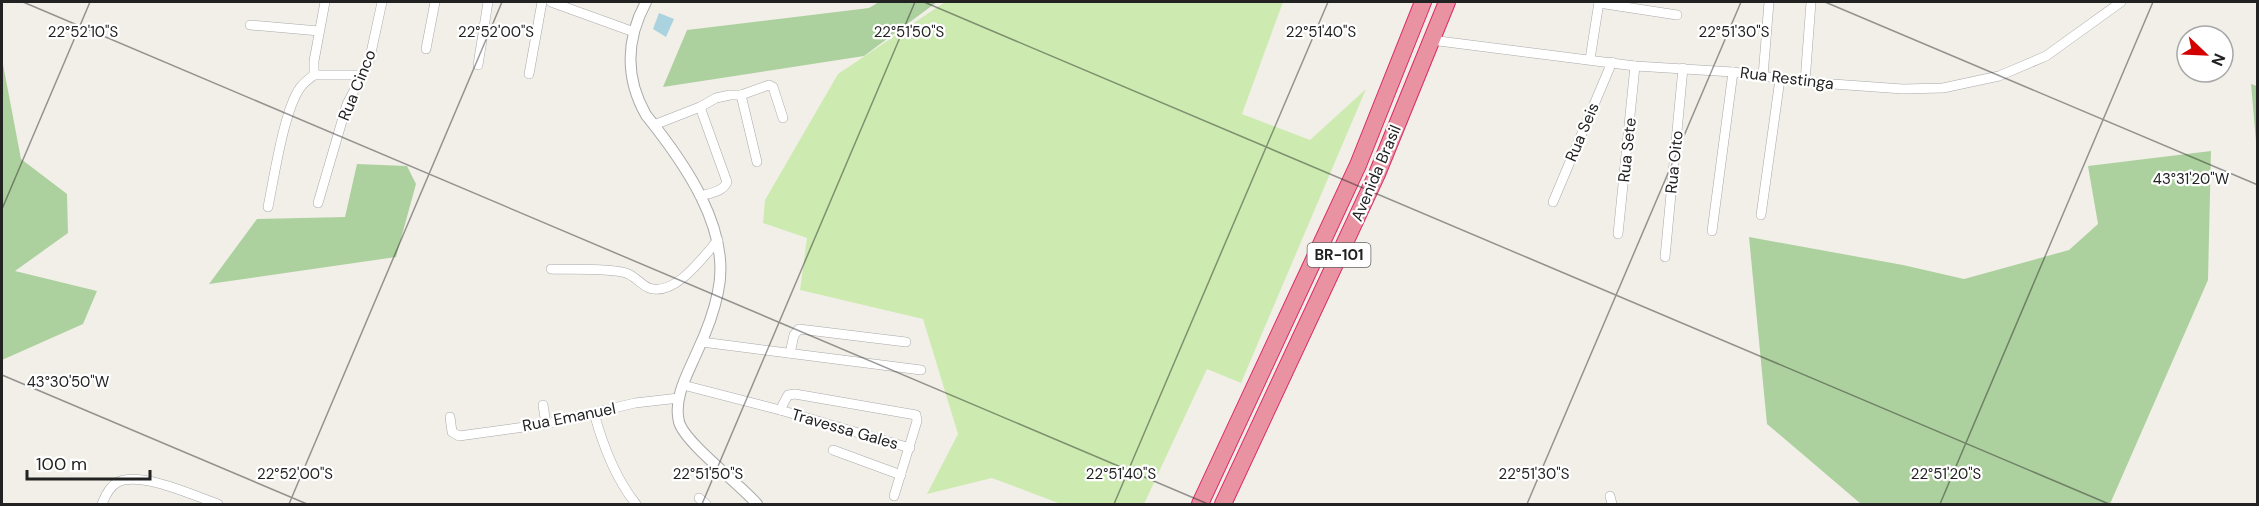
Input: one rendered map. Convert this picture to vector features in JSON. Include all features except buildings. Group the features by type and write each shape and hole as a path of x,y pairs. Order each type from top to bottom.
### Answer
{"highway":[{"name":"Avenida Brasil","path":"1200,504 1358,165 1423,2"},
{"name":"Avenida Brasil","path":"1223,504 1377,174 1447,2"}],"street":[{"path":"268,207 293,100 300,88 314,75 324,2"},
{"name":"Rua Cinco","path":"318,203 347,104 369,62 382,2"},
{"path":"426,49 435,2"},
{"path":"478,65 488,2"},
{"path":"529,74 542,2"},
{"path":"551,2 634,32"},
{"path":"646,2 634,32 630,57 632,84 638,100 700,196 718,240 720,265 719,290 702,342 679,398 679,420 686,436 757,504"},
{"path":"1590,59 1599,2 1677,15"},
{"path":"1763,76 1769,2"},
{"path":"1805,81 1811,2"},
{"name":"Rua Restinga","path":"1431,40 1635,66 1733,72 1805,81 1903,88 1943,88 1999,76 2046,56 2121,2"},
{"path":"250,25 319,31"},
{"name":"Rua Seis","path":"1553,202 1612,62"},
{"name":"Rua Sete","path":"1618,234 1635,66"},
{"name":"Rua Oito","path":"1665,256 1683,68"},
{"path":"1712,231 1733,72"},
{"path":"314,75 363,75"},
{"path":"1761,215 1780,79"},
{"path":"654,125 716,98 741,95 769,85 773,87 783,118"},
{"path":"741,95 756,162"},
{"path":"700,106 727,182 725,187 700,196"},
{"path":"551,269 627,273 651,288 667,288 673,286 688,273 718,240"},
{"path":"790,353 794,334 799,329 906,342"},
{"path":"702,342 921,370"},
{"name":"Travessa Gales","path":"683,385 780,410 910,448"},
{"name":"Travessa Gales","path":"780,410 788,395 795,394 916,415 917,421 910,448 894,496"},
{"name":"Rua Emanuel","path":"450,417 452,432 459,436 546,424 651,400 679,398"},
{"path":"543,405 546,424"},
{"path":"594,413 601,440 613,467 636,504"},
{"name":"Travessa Gales","path":"833,450 901,475"},
{"path":"102,504 110,489 117,482 141,479 206,502 218,504"}],"green space":[{"path":"879,2 937,2 864,56 663,87 687,30 869,8"},
{"path":"945,2 1283,2 1242,114 1310,140 1366,89 1241,383 1207,369 1144,504 1061,504 992,478 927,494 958,434 923,319 800,290 807,238 763,223 765,200 838,74"},
{"path":"2,59 21,159 67,194 68,233 15,271 97,291 83,324 2,360"},
{"path":"2251,84 2257,86 2257,153"},
{"path":"2211,151 2208,280 2110,504 1861,504 1767,424 1749,237 1903,265 1964,279 2069,250 2098,224 2088,166"},
{"path":"357,164 407,166 416,184 396,257 209,284 257,219 345,217"}],"water":[{"path":"659,13 674,19 666,37 653,29"}]}
